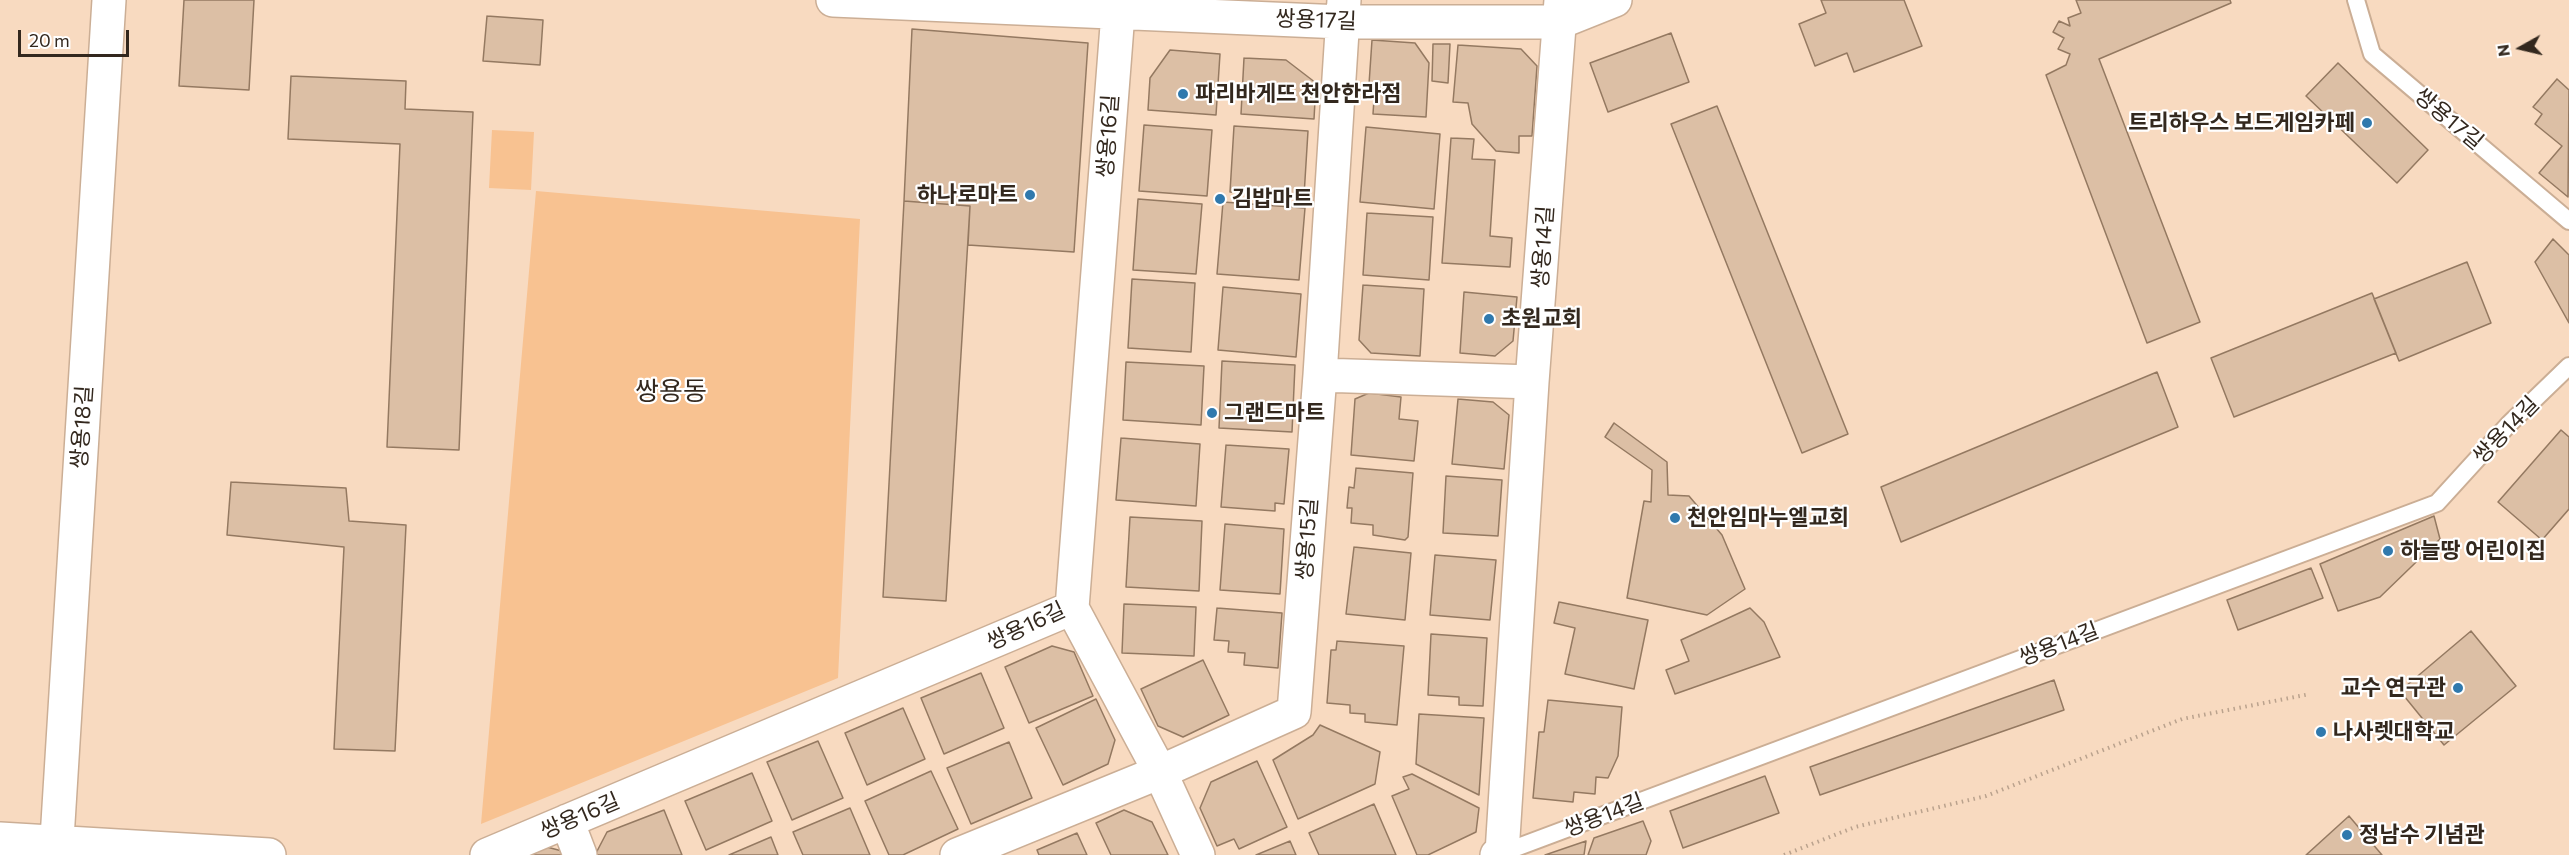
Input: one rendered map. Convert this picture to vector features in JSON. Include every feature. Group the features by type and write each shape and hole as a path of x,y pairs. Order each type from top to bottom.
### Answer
{"street":[{"name":"쌍용18길","path":"57,849 109,0"},
{"name":"쌍용17길","path":"833,0 1343,11 1560,11 1615,0"},
{"name":"쌍용16길","path":"487,855 1072,608 1118,6"},
{"name":"쌍용15길","path":"957,855 1161,772 1294,712 1320,375 1343,11"},
{"name":"쌍용14길","path":"1500,854 1560,11"},
{"path":"1320,375 1532,382"},
{"path":"1072,608 1161,772 1198,855"},
{"path":"567,821 579,855"},
{"path":"0,839 57,849 269,855"}],"lane":[{"name":"쌍용17길","path":"2356,0 2372,54 2569,221"},
{"name":"쌍용14길","path":"1500,854 2437,503 2509,424 2569,366"}],"path":[{"path":"1784,855 1855,827 1986,796 2181,719 2310,694"}],"shaded area":[{"path":"492,130 534,132 531,190 489,188"},
{"path":"536,191 860,219 838,678 481,824"}],"building":[{"path":"184,0 254,0 249,90 179,86"},
{"path":"1821,0 1904,0 1922,46 1854,72 1847,53 1815,66 1799,24 1826,13"},
{"path":"2076,0 2230,0 2231,3 2099,59 2200,322 2147,343 2046,75 2066,65 2070,54 2058,49 2064,38 2053,32 2059,21 2070,26 2068,18 2081,13"},
{"path":"487,16 543,20 540,65 483,61"},
{"path":"912,29 1088,43 1074,252 968,245 970,206 904,201"},
{"path":"1671,33 1689,82 1608,112 1590,63"},
{"path":"1372,40 1415,43 1429,63 1426,117 1373,114 1374,99 1368,99"},
{"path":"1433,44 1450,44 1448,83 1432,81"},
{"path":"1458,45 1521,49 1537,66 1532,136 1519,136 1519,153 1496,151 1472,124 1468,103 1453,102"},
{"name":"파리바게뜨 천안한라점","path":"1170,50 1220,54 1216,115 1148,110 1150,78"},
{"path":"1244,58 1286,60 1316,83 1314,119 1241,114"},
{"name":"트리하우스 보드게임카페","path":"2338,63 2428,150 2397,183 2306,96"},
{"path":"291,76 406,81 405,109 473,112 459,450 387,447 400,144 288,139"},
{"path":"2557,79 2569,90 2568,197 2539,173 2562,146 2535,124 2542,114 2533,107"},
{"path":"1717,106 1848,434 1802,453 1671,124"},
{"path":"1144,125 1212,130 1207,196 1139,191"},
{"path":"1234,126 1308,131 1304,196 1230,192"},
{"path":"1366,127 1440,134 1434,209 1360,202"},
{"path":"1451,138 1474,139 1472,159 1495,160 1490,236 1512,238 1510,267 1442,263"},
{"path":"1138,199 1202,204 1196,274 1133,270"},
{"path":"904,201 970,206 946,601 883,597"},
{"path":"1223,202 1305,208 1299,280 1217,274"},
{"path":"1367,213 1433,217 1429,280 1363,275"},
{"path":"2553,239 2569,255 2569,323 2535,262"},
{"path":"2467,262 2491,323 2399,361 2374,299"},
{"path":"1132,279 1195,283 1191,352 1128,348"},
{"path":"1363,285 1424,289 1420,356 1371,353 1359,340"},
{"path":"1223,287 1301,294 1296,357 1218,350"},
{"name":"초원교회","path":"1464,292 1517,297 1513,341 1495,356 1460,353"},
{"path":"2372,293 2396,353 2234,417 2211,358"},
{"path":"1222,361 1295,365 1292,432 1219,428"},
{"path":"1126,362 1204,366 1201,425 1123,420"},
{"path":"2157,372 2178,427 1901,542 1881,487"},
{"path":"1369,393 1401,397 1399,419 1418,421 1414,461 1351,455 1355,399"},
{"path":"1458,399 1493,402 1509,415 1504,469 1452,464"},
{"name":"천안임마누엘교회","path":"1614,423 1667,462 1668,495 1689,496 1722,535 1745,589 1707,615 1627,598 1644,501 1651,502 1652,470 1605,437"},
{"path":"2561,430 2569,437 2569,509 2542,540 2498,502"},
{"path":"1121,438 1200,444 1196,506 1116,500"},
{"path":"1226,445 1289,449 1284,504 1275,503 1275,511 1221,507"},
{"path":"1356,468 1413,473 1408,537 1405,540 1373,535 1373,525 1351,523 1352,508 1347,508 1349,487 1354,488"},
{"path":"1446,476 1502,480 1498,536 1443,533"},
{"path":"231,482 346,488 349,521 406,525 395,751 334,749 344,547 227,535"},
{"name":"하늘땅 어린이집","path":"2434,516 2440,539 2380,597 2338,611 2320,564"},
{"path":"1130,517 1202,521 1199,591 1126,587"},
{"path":"1225,524 1284,529 1280,594 1220,590"},
{"path":"1354,547 1411,553 1405,620 1346,614"},
{"path":"1435,555 1496,560 1490,620 1430,615"},
{"path":"2311,568 2323,598 2238,630 2227,600"},
{"path":"1559,602 1648,620 1634,689 1565,674 1575,628 1554,623"},
{"path":"1124,604 1196,607 1194,656 1122,653"},
{"path":"1217,608 1282,613 1278,668 1244,665 1245,653 1228,652 1229,641 1214,640"},
{"path":"1750,608 1764,622 1780,657 1675,694 1666,670 1689,661 1681,640"},
{"name":"교수 연구관","path":"2471,631 2516,686 2444,745 2400,691"},
{"path":"1431,634 1487,638 1483,706 1459,705 1459,697 1428,695"},
{"path":"1337,641 1404,646 1397,725 1365,722 1365,714 1350,713 1350,705 1327,703 1331,650 1336,650"},
{"path":"1052,646 1074,652 1093,696 1029,723 1005,667"},
{"path":"1203,660 1229,715 1183,737 1158,726 1141,689"},
{"path":"981,673 1004,728 944,754 921,698"},
{"path":"2054,680 2064,710 1820,795 1810,767"},
{"path":"1096,699 1115,740 1108,764 1063,785 1036,728"},
{"path":"1548,700 1622,707 1618,756 1608,778 1596,777 1595,794 1574,792 1573,802 1533,798 1539,732 1544,732"},
{"path":"903,708 925,759 867,785 845,733"},
{"path":"1419,714 1484,718 1479,795 1416,764"},
{"path":"1320,725 1380,752 1375,784 1298,819 1273,760 1313,735"},
{"path":"818,741 843,798 792,820 767,762"},
{"path":"1009,742 1032,798 971,824 947,768"},
{"path":"1257,761 1287,827 1239,849 1234,839 1217,846 1200,808 1211,782"},
{"path":"931,771 958,829 903,855 889,855 865,801"},
{"path":"752,773 772,821 706,850 685,801"},
{"path":"1412,774 1479,808 1476,832 1428,855 1417,855 1392,796 1409,789 1403,777"},
{"path":"1765,776 1779,813 1683,848 1670,811"},
{"path":"1374,804 1396,855 1319,855 1309,833"},
{"path":"850,808 870,855 803,855 793,832"},
{"path":"664,810 682,855 595,855 607,832"},
{"path":"1124,810 1152,822 1168,855 1111,855 1096,823"},
{"name":"정남수 기념관","path":"2349,816 2382,855 2306,855"},
{"path":"1643,821 1651,841 1646,855 1588,855 1594,838"},
{"path":"1077,833 1087,855 1039,855 1037,850"},
{"path":"771,837 778,855 729,855"},
{"path":"1290,841 1296,855 1256,855"},
{"path":"1586,841 1584,855 1545,855"},
{"path":"543,846 562,851 563,855 518,855"}],"place":[{"name":"파리바게뜨 천안한라점","path":"1183,94"},
{"name":"트리하우스 보드게임카페","path":"2367,123"},
{"name":"하나로마트","path":"1030,195"},
{"name":"김밥마트","path":"1220,199"},
{"name":"초원교회","path":"1489,319"},
{"name":"그랜드마트","path":"1212,413"},
{"name":"천안임마누엘교회","path":"1675,518"},
{"name":"하늘땅 어린이집","path":"2388,551"},
{"name":"교수 연구관","path":"2458,688"},
{"name":"나사렛대학교","path":"2321,732"},
{"name":"정남수 기념관","path":"2347,835"}],"district":[{"name":"쌍용동","path":"671,391"}]}
